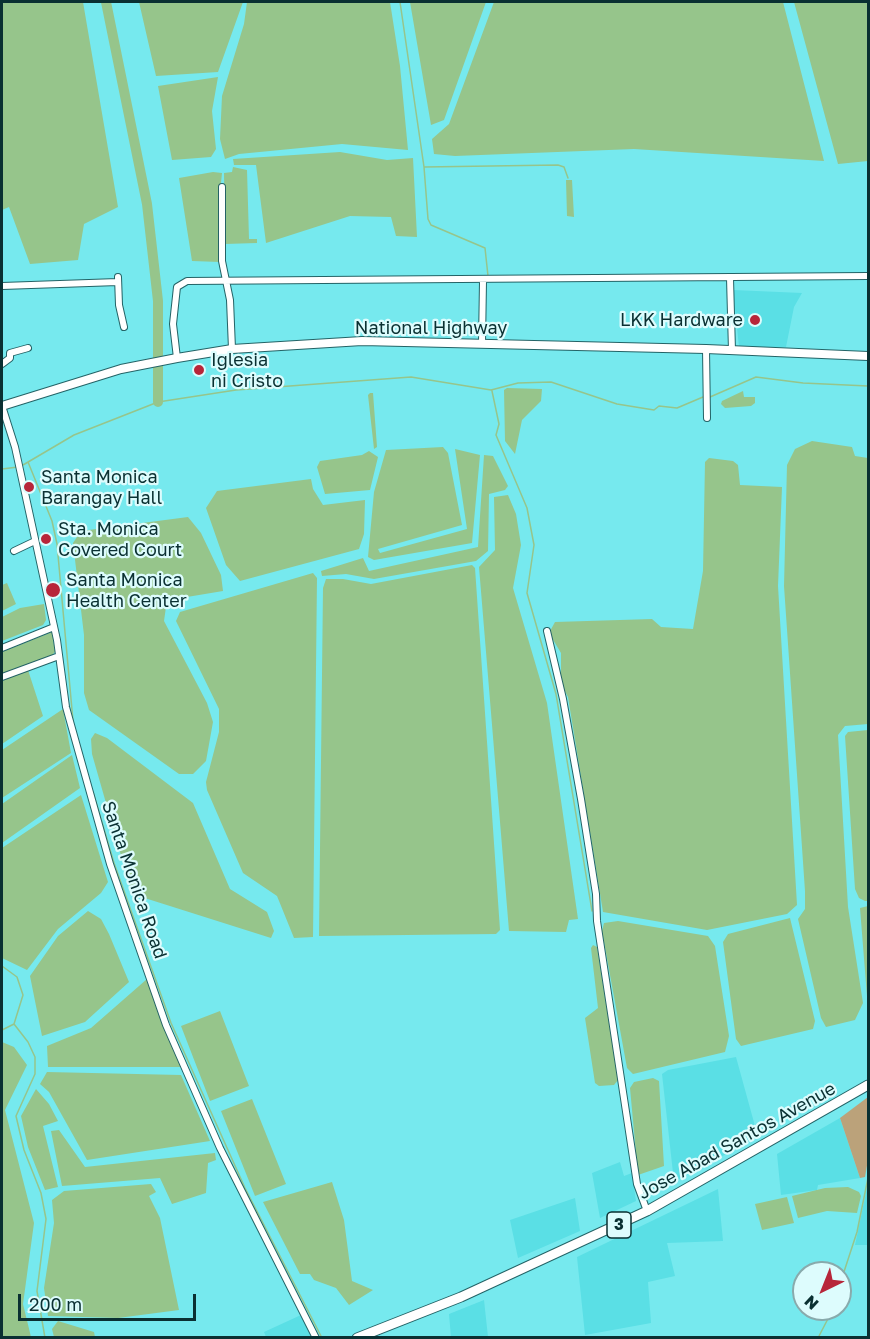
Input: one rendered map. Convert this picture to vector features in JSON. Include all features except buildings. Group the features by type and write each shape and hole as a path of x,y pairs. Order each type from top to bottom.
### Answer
{"highway":[{"name":"Jose Abad Santos Avenue","path":"357,1338 461,1297 647,1211 868,1085"}],"main road":[{"name":"National Highway","path":"3,406 132,366 176,358 232,349 362,341 706,348 868,356"}],"street":[{"path":"222,187 222,261 228,279 232,349"},
{"path":"176,358 173,324 177,288 187,280 868,276"},
{"path":"729,278 732,351"},
{"path":"2,286 118,279 119,311 124,327"},
{"path":"482,343 483,280"},
{"path":"2,364 10,358 10,353 28,348"},
{"path":"706,348 707,418"},
{"name":"Santa Monica Road","path":"2,396 54,627 66,707 80,764 110,864 166,1025 239,1190 316,1338"},
{"path":"14,551 35,541"},
{"path":"2,648 54,627"},
{"path":"547,630 563,699 584,820 596,894 597,921 638,1184 647,1211"},
{"path":"2,677 59,656"}],"shaded area":[{"path":"2,2 83,2 118,207 84,224 78,260 30,264 9,207 2,210"},
{"path":"139,2 243,2 218,72 156,76"},
{"path":"247,2 390,2 400,66 408,150 342,144 239,154 225,159 220,139 222,96 244,24"},
{"path":"410,2 486,2 444,120 431,125"},
{"path":"494,2 783,2 824,161 634,149 455,156 434,154 432,139 449,124"},
{"path":"794,2 868,2 868,161 838,164"},
{"path":"218,77 212,111 216,149 211,157 172,160 158,86"},
{"path":"340,152 387,160 413,158 417,237 396,236 391,217 350,216 266,243 256,165 234,165 233,159"},
{"path":"233,167 247,170 249,239 257,239 257,243 225,244 224,173 232,172"},
{"path":"213,172 222,173 219,203 220,262 192,261 179,178"},
{"path":"566,180 572,180 574,217 567,216"},
{"path":"733,290 802,293 794,307 786,347 739,347"},
{"path":"507,388 542,389 541,401 522,420 515,454 505,441 504,390"},
{"path":"743,391 744,397 755,397 755,403 751,406 725,408 721,404 722,401"},
{"path":"373,393 377,447 374,449 368,395"},
{"path":"812,441 852,447 855,456 868,458 868,724 845,726 838,735 848,907 863,1003 855,1020 826,1027 821,1018 798,919 805,909 805,891 784,586 787,465 795,449"},
{"path":"443,447 448,453 462,525 378,549 380,553 467,529 455,449 480,455 472,543 374,560 368,557 374,492 386,450"},
{"path":"369,451 378,457 370,490 325,494 317,467 320,461 362,455"},
{"path":"484,455 493,456 508,486 505,490 489,494 488,551 476,561 374,579 346,574 322,576 321,571 363,558 369,571 478,547"},
{"path":"709,458 733,461 738,465 740,485 782,487 778,586 797,905 787,914 707,930 603,912 568,697 561,684 561,653 549,633 555,622 652,619 661,627 693,629 703,571 705,462"},
{"path":"311,479 313,489 323,505 365,500 364,534 359,549 240,581 226,565 206,508 217,491"},
{"path":"508,495 516,514 521,545 513,588 547,703 578,919 569,920 566,932 509,931 479,567 495,550 494,497"},
{"path":"188,517 201,533 221,575 223,591 175,599 166,607 164,621 207,703 213,722 206,761 193,774 179,774 89,710 84,693 84,635 73,543 81,531"},
{"path":"472,565 475,568 500,930 496,934 319,936 323,588 326,579 343,579 371,584"},
{"path":"313,573 317,578 313,937 294,938 277,896 243,873 207,790 206,782 219,732 219,709 176,621 180,612"},
{"path":"7,583 16,604 2,611 2,585"},
{"path":"44,604 46,620 43,625 2,641 2,617 20,608"},
{"path":"52,632 55,652 51,656 2,674 2,652"},
{"path":"28,670 43,716 2,744 2,681"},
{"path":"63,709 71,753 2,798 2,750"},
{"path":"868,730 868,901 865,901 859,898 855,889 845,736 848,732"},
{"path":"95,733 107,738 193,803 230,889 267,912 274,931 271,938 132,894 92,754 91,739"},
{"path":"72,755 80,788 2,843 2,804"},
{"path":"81,795 108,882 101,893 58,929 27,970 2,958 2,848"},
{"path":"868,906 868,1009 860,908"},
{"path":"88,911 101,919 129,982 85,1022 42,1036 30,976 58,936"},
{"path":"790,918 815,1021 813,1029 741,1046 736,1039 723,942 728,934"},
{"path":"618,921 708,936 715,946 729,1036 725,1052 633,1074 627,1068 602,931 604,923"},
{"path":"593,945 597,947 618,1080 614,1085 599,1086 595,1083 585,1018 598,1008 591,948"},
{"path":"147,979 181,1067 48,1067 47,1046 91,1028"},
{"path":"220,1011 249,1086 210,1101 181,1026"},
{"path":"2,1042 14,1047 27,1065 5,1110 34,1223 23,1304 31,1337 2,1337"},
{"path":"736,1057 758,1137 674,1182 662,1074 668,1070"},
{"path":"47,1072 181,1075 210,1141 87,1160 49,1092 40,1084"},
{"path":"653,1078 659,1081 664,1166 638,1175 630,1088 634,1082"},
{"path":"36,1089 49,1104 58,1121 43,1126 58,1187 45,1190 28,1147 21,1116"},
{"path":"868,1097 868,1160 865,1177 860,1178 840,1118"},
{"path":"252,1099 286,1184 255,1196 221,1111"},
{"path":"840,1118 860,1178 818,1185 817,1190 781,1195 777,1154"},
{"path":"59,1130 85,1167 215,1153 216,1160 208,1163 206,1193 172,1204 160,1178 62,1186 51,1131"},
{"path":"620,1162 624,1176 632,1173 636,1201 600,1218 592,1173"},
{"path":"332,1182 344,1220 352,1281 373,1290 349,1305 336,1288 314,1280 310,1274 300,1274 263,1202"},
{"path":"868,1183 868,1245 855,1245"},
{"path":"151,1184 156,1192 149,1196 160,1218 179,1310 118,1318 48,1316 44,1288 54,1223 52,1200 64,1191"},
{"path":"848,1187 859,1192 861,1196 857,1213 827,1211 798,1218 792,1196 825,1188"},
{"path":"718,1189 723,1241 667,1243 675,1276 648,1282 651,1323 585,1335 577,1257"},
{"path":"787,1197 794,1223 762,1230 755,1204"},
{"path":"575,1198 580,1231 518,1258 510,1220"},
{"path":"484,1300 488,1337 451,1337 449,1314"},
{"path":"301,1315 313,1337 266,1337 264,1332"},
{"path":"58,1321 94,1332 95,1337 54,1337 52,1329"}],"waterway":[{"path":"106,2 147,204 158,301 158,402"},
{"path":"400,2 424,167 428,219 431,225 485,248 488,276"},
{"path":"424,167 558,165 564,167 568,178"},
{"path":"23,465 74,435 158,402 236,390 411,377 491,390 518,383 551,382 617,404 654,410 659,406 677,408 703,397"},
{"path":"710,397 756,377 803,383 868,386"},
{"path":"492,391 499,424 496,435 527,508 534,545 527,593 556,694 592,911"},
{"path":"28,462 52,521 57,544 73,721"},
{"path":"2,469 18,467"},
{"path":"93,792 114,863 171,1023 245,1188 322,1338"},
{"path":"2,966 17,977 23,995 14,1024 2,1030"},
{"path":"14,1024 28,1042 35,1057 35,1074 16,1116 24,1150 41,1193 46,1219 37,1291 45,1338"},
{"path":"848,1261 857,1232 868,1178"},
{"path":"818,1338 827,1321"}],"place":[{"name":"LKK Hardware","path":"755,320"},
{"name":"Iglesia ni Cristo","path":"199,370"},
{"name":"Santa Monica Barangay Hall","path":"29,487"},
{"name":"Sta. Monica Covered Court","path":"46,539"},
{"name":"Santa Monica Health Center","path":"53,590"}]}
